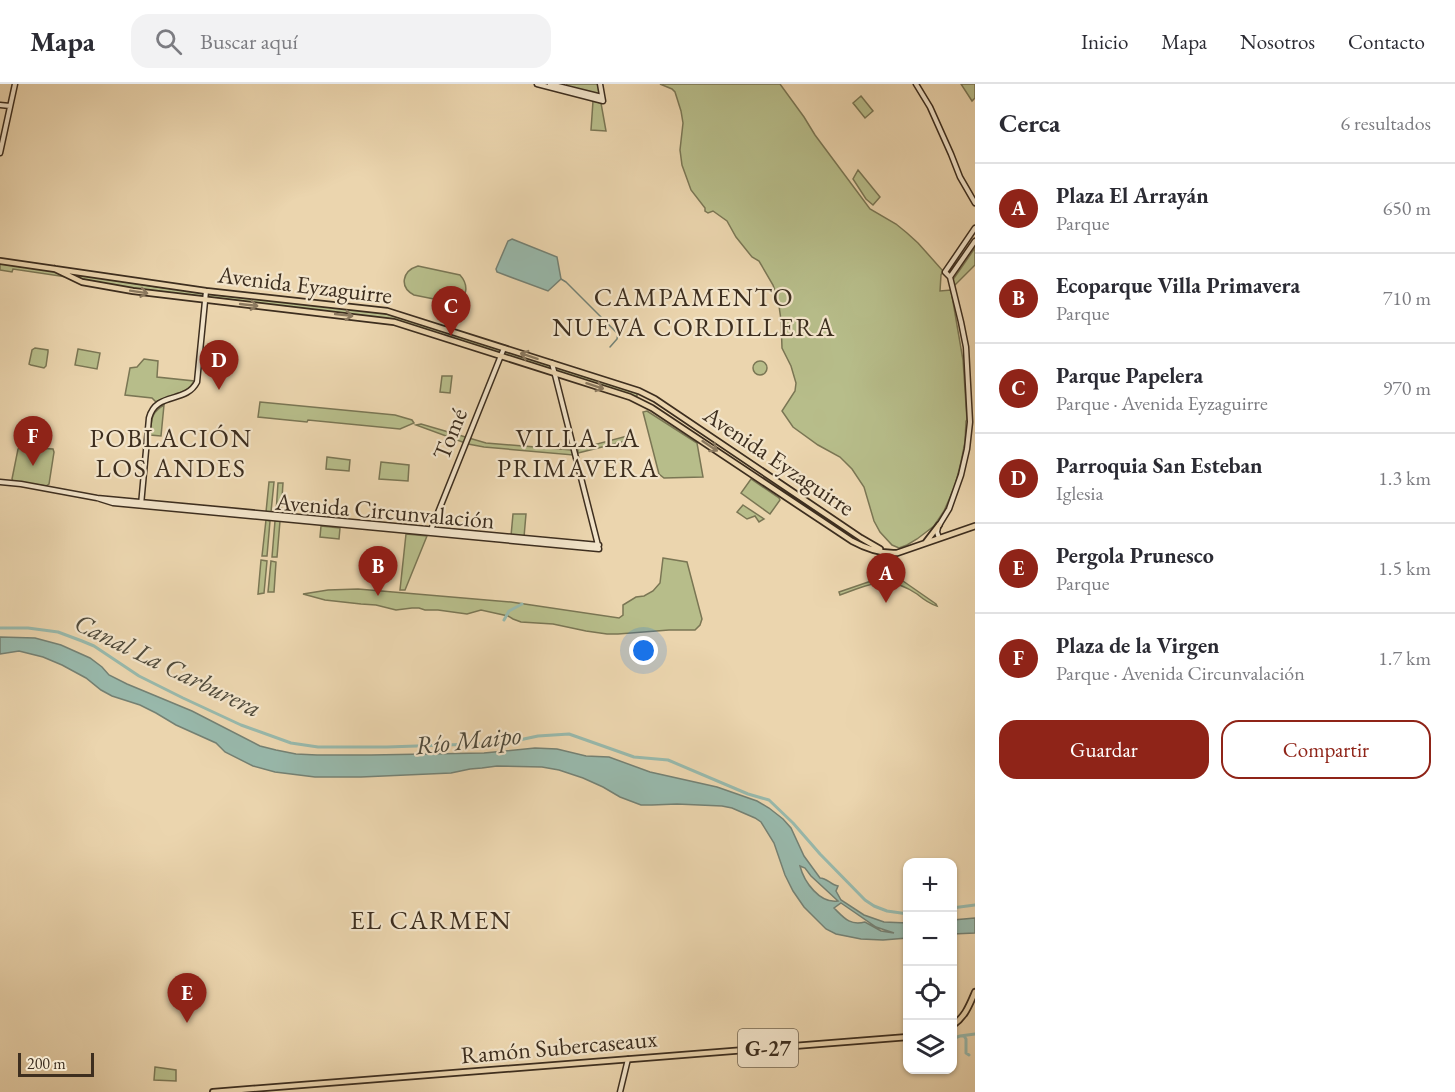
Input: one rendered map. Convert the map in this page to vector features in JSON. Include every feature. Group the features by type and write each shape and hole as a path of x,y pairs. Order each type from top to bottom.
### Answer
{"main road":[{"name":"Avenida Eyzaguirre","path":"0,261 206,291 380,310 625,387 646,394 861,538 888,553"},
{"name":"Avenida Eyzaguirre","path":"55,269 82,282 148,293 387,320 622,394 662,414 860,545 888,553 904,551 975,526"},
{"path":"570,378 573,370"},
{"path":"622,394 625,387"},
{"path":"662,414 663,410 668,408"},
{"path":"752,474 757,468"},
{"path":"832,528 836,526 836,521"},
{"path":"924,544 939,525"},
{"path":"957,1021 964,1015 975,992"},
{"name":"Ramón Subercaseaux","path":"213,1092 903,1037"}],"street":[{"path":"0,153 15,84"},
{"path":"537,84 602,99"},
{"path":"550,84 602,99"},
{"path":"600,84 602,99"},
{"path":"916,84 930,107 960,177 975,202"},
{"path":"0,105 10,106"},
{"path":"939,538 939,525 954,497 967,449 970,414 969,357 950,277 945,272 975,228"},
{"path":"950,277 975,241"},
{"path":"141,504 150,414 159,403 187,393 195,386 206,291"},
{"name":"Tomé","path":"431,532 504,348"},
{"path":"552,363 554,372"},
{"name":"Avenida Circunvalación","path":"0,482 97,498 113,503 599,547 554,372"},
{"path":"620,1092 628,1059"},
{"path":"616,1060 622,1066 624,1073"}],"green space":[{"path":"567,84 598,84 599,94 566,86"},
{"path":"660,84 780,84 870,209 907,233 943,271 940,291 951,290 963,360 967,420 965,442 955,486 944,511 934,526 907,545 899,548 892,545 880,532 874,521 864,487 852,469 840,457 793,427 782,411 795,391 796,383 782,348 778,299 773,285 759,261 752,257 736,237 727,221 713,211 708,213 705,211 691,190 682,165 680,150 683,123 681,111 675,92"},
{"path":"961,84 975,84 975,98 972,101"},
{"path":"861,96 873,111 865,118 853,103"},
{"path":"593,101 601,103 606,131 591,130"},
{"path":"858,170 880,197 873,205 866,199 853,179"},
{"path":"975,248 975,265 954,286 952,281"},
{"path":"0,262 157,287 380,312 505,349 637,393 637,396 633,397 399,322 114,286 13,269 12,272 0,270"},
{"path":"418,266 460,275 466,287 462,298 454,303 409,292 404,279 413,268"},
{"path":"35,348 48,350 44,368 29,364 32,350"},
{"path":"78,349 100,353 97,369 75,365"},
{"path":"144,359 158,361 157,377 194,381 182,392 156,402 152,398 125,395 130,368 137,367"},
{"path":"757,361 763,361 767,368 763,375 757,375 753,371 753,365"},
{"path":"442,376 452,376 450,393 440,392"},
{"path":"260,402 395,415 412,420 414,423 400,429 258,417"},
{"path":"164,405 161,436 150,435 154,414"},
{"path":"647,411 697,443 703,477 664,478 659,474 643,412"},
{"path":"421,424 486,443 572,450 573,455 468,444 416,425"},
{"path":"627,436 630,440 578,453 578,449"},
{"path":"20,447 53,449 49,484 46,486 13,481"},
{"path":"327,457 350,460 349,471 326,469"},
{"path":"381,462 409,465 408,481 379,479"},
{"path":"751,479 779,498 780,500 770,514 741,493"},
{"path":"269,482 274,482 271,512 266,512"},
{"path":"278,483 283,483 281,513 276,513"},
{"path":"743,505 764,519 759,522 755,516 747,519 737,512"},
{"path":"513,514 526,514 524,537 511,536"},
{"path":"266,520 270,521 267,556 262,556"},
{"path":"275,521 280,521 277,557 272,557"},
{"path":"321,526 340,528 339,539 320,537"},
{"path":"406,534 427,536 405,590 400,590"},
{"path":"663,558 687,562 702,619 695,630 607,634 553,624 521,622 508,616 481,610 467,614 419,608 396,610 376,605 325,600 303,594 358,589 511,602 619,618 623,615 623,605 653,591 660,583"},
{"path":"261,560 267,561 264,593 258,594"},
{"path":"271,561 276,562 274,592 268,592"},
{"path":"890,572 937,606 897,584 879,583 840,595 839,592 880,578"},
{"path":"155,1067 176,1070 176,1081 154,1080"}],"shaded area":[{"path":"512,239 557,257 561,279 548,291 497,272 496,269 508,241"},
{"path":"0,637 35,638 61,645 90,658 109,675 192,711 260,746 296,754 484,753 535,748 557,749 586,756 609,757 650,772 717,787 757,801 783,819 791,828 804,856 820,878 838,886 836,891 841,900 864,915 884,922 903,923 903,938 861,939 836,934 826,929 804,907 793,891 774,843 761,822 732,808 677,804 641,805 583,778 542,767 497,766 451,773 361,777 315,777 275,772 253,766 225,752 216,743 140,705 112,696 62,665 19,651 0,654","holes":["800,866 805,868 811,876 838,901 825,899 814,891 805,879","841,903 876,927 894,933 881,931 865,922 855,923 834,908"]},
{"path":"975,918 975,933 957,934 957,920"}],"waterway":[{"path":"561,279 618,334 610,347"},
{"path":"504,620 509,611 522,604"},
{"name":"Canal La Carburera","path":"0,628 28,628 58,632 82,641 94,646 139,676 183,698 241,725 291,743 318,747 387,747 505,743 538,736 569,734 634,757 668,760 748,794 769,800 865,900 887,911 903,913"},
{"name":"Canal La Carburera","path":"957,907 975,905"},
{"path":"957,1037 975,1034"},
{"path":"964,1036 966,1053 969,1055"}],"place":[{"name":"Parque Papelera","path":"451,336"},
{"name":"Parroquia San Esteban","path":"219,390"},
{"name":"Plaza de la Virgen","path":"33,466"},
{"name":"Ecoparque Villa Primavera","path":"378,596"},
{"name":"Plaza El Arrayán","path":"886,603"},
{"name":"Pergola Prunesco","path":"187,1023"}],"district":[{"name":"CAMPAMENTO NUEVA CORDILLERA","path":"694,312"},
{"name":"POBLACIÓN LOS ANDES","path":"171,453"},
{"name":"VILLA LA PRIMAVERA","path":"578,453"},
{"name":"EL CARMEN","path":"431,920"}],"water label":[{"name":"Río Maipo","path":"468,740"}]}
